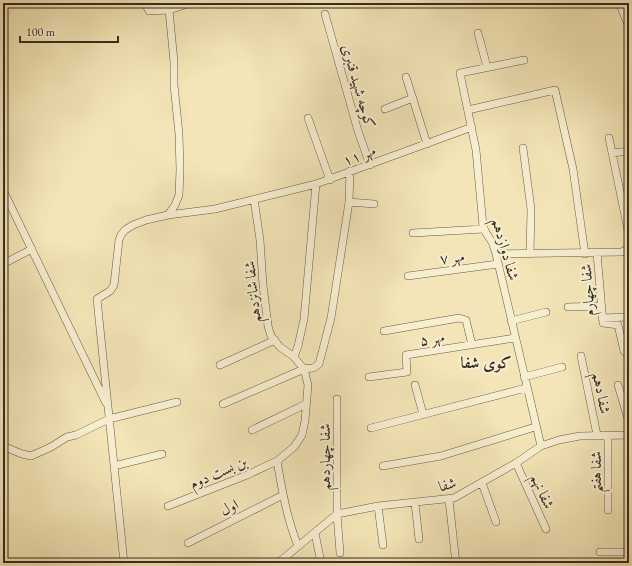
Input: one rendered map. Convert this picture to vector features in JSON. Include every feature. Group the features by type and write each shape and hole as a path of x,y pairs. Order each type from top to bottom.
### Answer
{"street":[{"path":"145,3 150,11 169,10 190,3"},
{"path":"617,4 629,7"},
{"path":"617,4 629,27"},
{"path":"168,215 179,196 180,170 179,134 169,10"},
{"name":"کوچه شهید قنبری","path":"326,14 358,131 370,165"},
{"path":"478,33 487,67"},
{"name":"شفا دوازدهم","path":"524,60 460,73 472,127 478,165 484,229 492,242 496,254 535,427 541,446"},
{"path":"406,77 426,144"},
{"path":"468,110 555,90 573,170 585,254"},
{"path":"385,109 413,98"},
{"path":"308,118 330,180"},
{"name":"مهر ۱۱","path":"108,408 97,299 110,291 114,285 119,240 121,235 133,225 146,220 168,215 215,209 330,180 350,171 472,127"},
{"path":"609,138 629,235"},
{"path":"522,148 531,209 530,254"},
{"path":"612,154 629,151"},
{"path":"223,404 319,364 331,318 349,202 350,171"},
{"path":"294,357 304,319 316,184"},
{"path":"3,190 108,408 124,563"},
{"path":"621,198 629,196"},
{"name":"شفا شانزدهم","path":"254,199 260,240 268,326 272,336 280,347 294,357 304,369 308,385 302,434 294,447 277,461"},
{"path":"349,202 374,204"},
{"path":"413,233 484,229"},
{"path":"496,254 585,254 622,252 627,249 629,245"},
{"path":"3,264 32,250"},
{"name":"شفا چهارم","path":"598,253 602,323 618,325 624,351 629,356"},
{"name":"مهر ۷","path":"408,276 498,264"},
{"path":"568,307 601,306"},
{"path":"511,321 546,312"},
{"path":"602,318 629,317"},
{"path":"384,331 459,318 466,320 472,345"},
{"name":"مهر ۵","path":"369,377 407,372 406,355 515,338"},
{"path":"220,365 275,340"},
{"name":"شفا دهم","path":"581,356 597,435"},
{"path":"524,377 562,367"},
{"path":"415,385 423,414"},
{"path":"618,385 629,422"},
{"path":"371,428 526,388"},
{"name":"شفا چهاردهم","path":"337,399 337,514 340,553"},
{"path":"3,447 30,456 51,447 67,437 76,435 109,419 177,402"},
{"path":"252,430 306,404"},
{"path":"383,466 441,456 535,427"},
{"name":"شفا هفتم","path":"608,435 608,510"},
{"name":"شفا","path":"278,563 337,514 378,506 449,500 482,483 541,446 559,440 580,436 629,435"},
{"path":"114,466 162,454"},
{"path":"277,461 283,495 298,546"},
{"name":"بن بست دوم","path":"168,506 247,475 277,461"},
{"name":"شفا نهم","path":"516,463 546,529"},
{"path":"482,483 496,522"},
{"name":"اول","path":"188,543 283,495"},
{"path":"449,500 456,563"},
{"path":"416,503 419,539"},
{"path":"378,506 383,545"},
{"path":"315,533 322,563"},
{"path":"600,552 629,552"},
{"path":"550,563 571,562"}],"district":[{"name":"کوی شفا","path":"486,362"}]}
